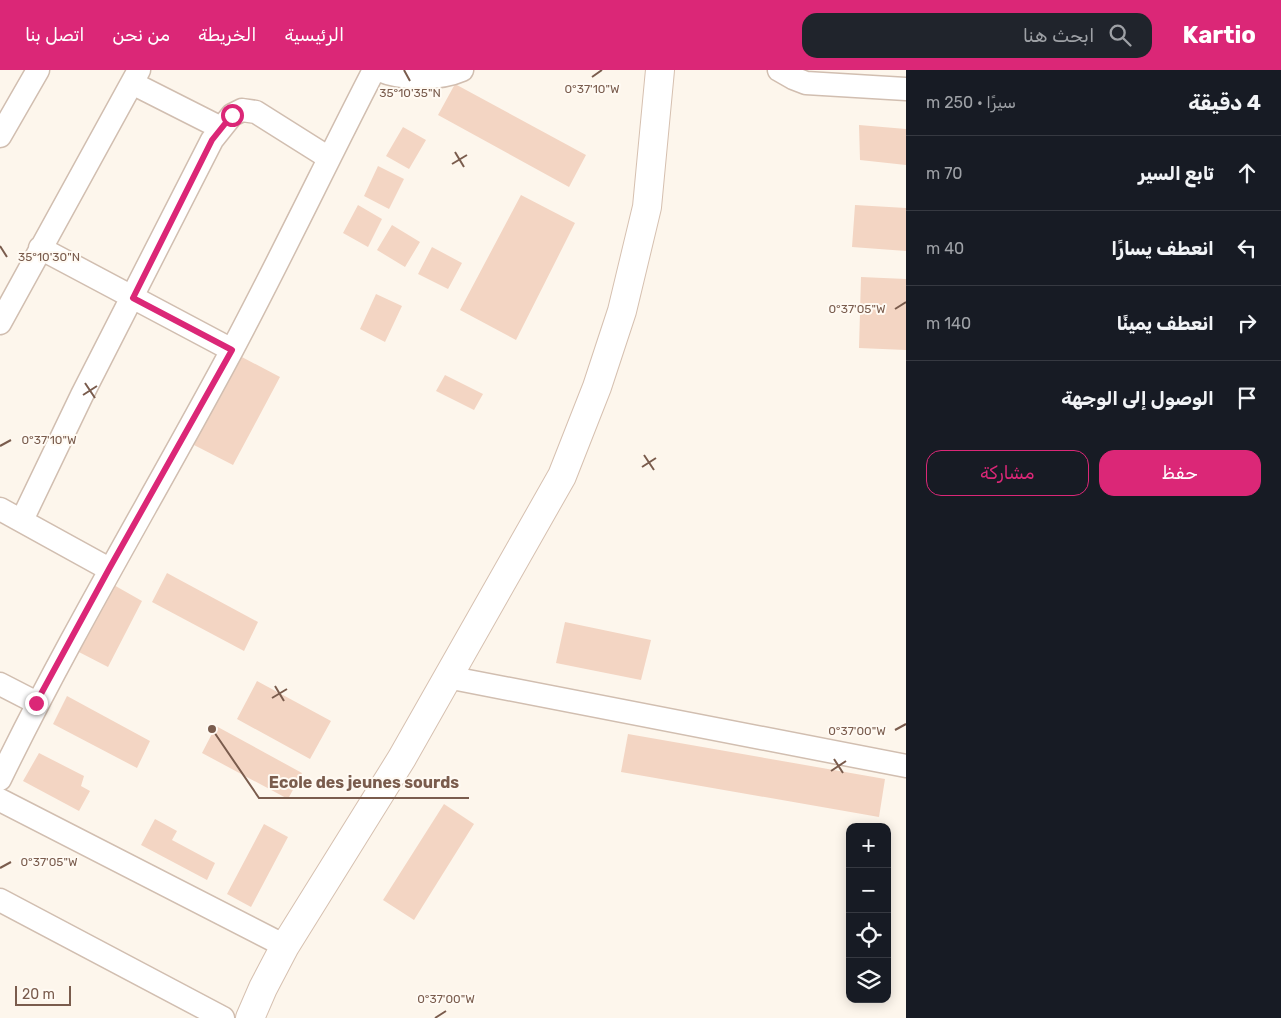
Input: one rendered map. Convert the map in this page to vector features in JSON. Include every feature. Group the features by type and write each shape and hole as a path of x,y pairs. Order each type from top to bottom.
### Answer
{"main road":[{"path":"250,1018 285,946 402,758 562,476 598,387 622,311 647,207 660,70"}],"street":[{"path":"0,136 38,70"},
{"path":"0,779 36,703 232,350 374,70"},
{"path":"380,70 406,78 428,77 462,70"},
{"path":"779,70 806,83 906,89"},
{"path":"0,322 136,76 221,128"},
{"path":"22,520 82,396 212,140 232,115 242,110 256,112 329,158"},
{"path":"40,248 232,350"},
{"path":"0,509 109,569"},
{"path":"447,677 906,766"},
{"path":"0,684 36,703"},
{"path":"0,800 285,946"},
{"path":"0,900 223,1018"}],"building":[{"path":"455,84 586,155 569,187 438,115"},
{"path":"859,125 906,129 906,165 860,160"},
{"path":"403,127 426,140 409,169 386,156"},
{"path":"378,166 404,179 389,209 364,196"},
{"path":"521,195 575,223 516,340 460,310"},
{"path":"358,205 382,219 368,247 343,233"},
{"path":"855,205 906,208 906,251 852,247"},
{"path":"392,225 420,242 405,267 377,250"},
{"path":"432,247 462,263 448,289 418,274"},
{"path":"861,277 906,279 906,350 859,348"},
{"path":"376,294 402,306 385,342 360,329"},
{"path":"240,356 280,377 233,465 194,445"},
{"path":"445,375 483,394 474,410 436,391"},
{"path":"167,573 258,622 244,651 152,602"},
{"path":"112,584 142,601 108,667 75,650"},
{"path":"565,622 651,640 641,680 556,663"},
{"path":"257,681 331,721 310,759 237,719"},
{"path":"67,696 150,741 137,768 53,724"},
{"path":"216,726 302,773 288,799 202,753"},
{"path":"628,734 885,779 879,817 621,772"},
{"path":"39,753 84,776 81,786 90,791 79,811 23,781"},
{"path":"444,804 474,824 414,920 383,900"},
{"path":"155,819 177,831 172,840 215,863 207,880 141,845"},
{"path":"264,824 288,837 251,907 227,894"}],"place":[{"name":"Ecole des jeunes sourds","path":"212,729"}],"route":[{"path":"36,703 232,350 133,298 212,140 232,115"}]}
